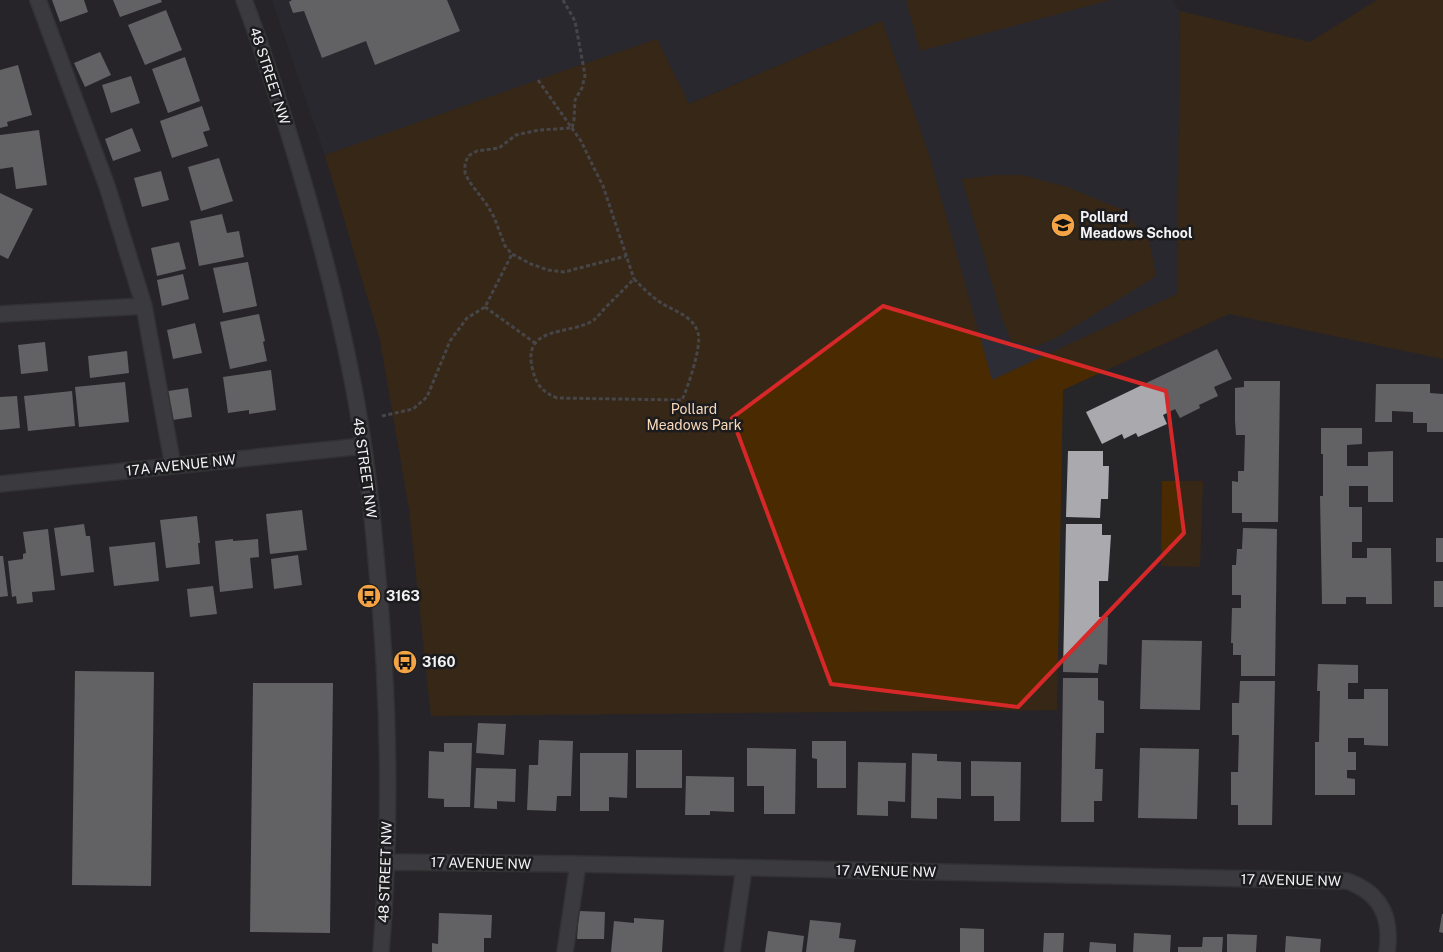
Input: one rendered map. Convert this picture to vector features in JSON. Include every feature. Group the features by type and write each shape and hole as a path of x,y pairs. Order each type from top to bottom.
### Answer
{"street":[{"path":"38,0 107,186 144,306 172,466"},
{"name":"48 STREET NW","path":"244,0 276,90 328,268 353,382 372,514 384,633 387,739 386,862 381,952"},
{"path":"0,314 144,306"},
{"name":"17A AVENUE NW","path":"0,484 362,446"},
{"name":"17 AVENUE NW","path":"386,862 578,864 1347,881 1361,886 1379,901 1388,928 1387,952"},
{"path":"565,952 578,864"},
{"path":"732,952 744,868"}],"path":[{"path":"563,0 575,21 585,75 582,88 575,100 572,128"},
{"path":"538,80 581,141 603,186 634,279 658,301 673,308 691,322 698,333 697,350 691,376 682,400 557,398 546,394 537,381 533,369 531,354 535,343 546,334 593,320 634,279"},
{"path":"572,128 539,130 516,135 499,148 477,150 468,156 465,164 465,173 487,204 505,246 512,254 539,267 564,272 626,256"},
{"path":"382,416 413,409 427,397 450,340 467,318 485,307 512,254"},
{"path":"485,307 535,343"}],"highlighted area":[{"path":"883,306 1166,391 1184,533 1018,707 831,684 732,418"}],"shaded area":[{"name":"Pollard Meadows School","path":"272,0 1172,0 1180,11 1177,294 991,381 929,155 882,21 688,104 657,39 325,155"}],"green space":[{"path":"906,0 1110,0 920,51"},
{"name":"Pollard Meadows Park","path":"1377,0 1443,0 1443,359 1229,314 1063,390 1057,710 431,716 409,509 380,340 325,155 657,39 689,104 882,21 929,155 992,380 1177,294 1180,11 1310,42"},
{"path":"998,175 1022,175 1067,187 1123,210 1149,240 1156,276 1056,338 1035,347 1011,341 1002,318 962,179"},
{"path":"1162,481 1203,481 1200,567 1161,566"}],"building":[{"path":"52,0 84,0 88,12 60,22"},
{"path":"113,0 161,0 162,2 120,17"},
{"path":"292,0 447,0 460,31 375,65 366,41 322,58 304,11 293,13 289,2"},
{"path":"166,10 182,50 145,65 128,25"},
{"path":"100,52 111,75 85,87 74,63"},
{"path":"185,57 200,101 168,113 152,69"},
{"path":"18,65 32,115 7,122 8,126 0,128 0,70"},
{"path":"131,76 140,103 111,113 102,85"},
{"path":"202,106 210,130 203,132 208,146 172,158 160,121"},
{"path":"132,128 141,151 113,161 105,139"},
{"path":"39,130 47,185 16,189 13,167 0,169 0,135"},
{"path":"219,158 233,201 201,211 188,167"},
{"path":"161,171 169,200 142,207 134,178"},
{"path":"0,193 33,209 8,259 0,255"},
{"path":"222,214 227,233 239,231 244,257 199,266 190,221"},
{"path":"179,242 186,269 157,276 151,248"},
{"path":"248,262 257,306 223,313 213,268"},
{"path":"183,274 189,299 162,306 157,280"},
{"path":"259,314 267,361 230,369 220,322"},
{"path":"195,323 202,353 173,359 167,330"},
{"path":"45,342 48,371 21,374 18,345"},
{"path":"1217,349 1232,379 1214,387 1218,396 1199,405 1200,408 1180,418 1175,409 1163,415 1167,424 1138,437 1136,433 1124,439 1122,434 1102,444 1086,412"},
{"path":"127,351 129,373 90,378 88,356"},
{"path":"271,370 276,410 249,414 249,410 228,413 223,377"},
{"path":"1244,381 1280,381 1278,522 1242,522 1242,513 1232,513 1232,481 1238,482 1238,471 1244,471 1245,435 1236,435 1235,388 1244,387"},
{"path":"125,382 129,422 79,427 75,387"},
{"path":"1376,384 1430,384 1430,393 1443,394 1443,432 1427,432 1427,423 1413,423 1413,412 1392,411 1392,422 1375,422"},
{"path":"188,388 192,417 166,421 162,392"},
{"path":"72,391 75,426 28,431 24,396"},
{"path":"17,396 20,428 0,430 0,397"},
{"path":"1321,428 1362,428 1362,444 1347,445 1347,466 1368,466 1368,452 1393,451 1393,502 1368,502 1368,486 1349,486 1349,507 1362,507 1362,542 1352,542 1352,558 1367,558 1367,548 1391,548 1392,604 1366,604 1366,597 1346,597 1346,604 1322,604 1320,496 1323,496 1323,454 1321,454"},
{"path":"1068,451 1103,451 1103,466 1109,466 1108,499 1101,499 1100,518 1066,517"},
{"path":"302,510 307,550 270,554 266,514"},
{"path":"197,516 200,564 166,568 160,520"},
{"path":"84,524 86,536 90,536 94,572 61,576 54,528"},
{"path":"1066,524 1102,524 1102,535 1111,535 1108,581 1099,581 1099,617 1108,617 1107,665 1099,664 1098,673 1063,672"},
{"path":"1243,528 1277,529 1275,676 1241,676 1241,655 1233,655 1233,643 1231,643 1232,608 1241,608 1241,595 1232,595 1232,565 1236,565 1237,549 1242,549"},
{"path":"48,529 55,590 32,592 33,602 17,604 16,596 12,597 8,561 23,559 23,554 26,553 23,532"},
{"path":"1436,538 1443,538 1443,562 1436,562"},
{"path":"233,539 233,541 258,539 259,557 250,558 253,588 220,592 215,541"},
{"path":"155,542 159,581 114,586 109,547"},
{"path":"298,555 302,585 274,589 271,559"},
{"path":"0,556 3,556 8,596 0,597"},
{"path":"1434,581 1443,581 1443,607 1434,607"},
{"path":"213,586 217,614 190,617 187,589"},
{"path":"1142,640 1202,641 1200,710 1140,709"},
{"path":"1318,664 1358,665 1358,683 1348,683 1348,699 1364,699 1364,689 1388,689 1388,746 1364,745 1364,738 1348,738 1348,752 1356,752 1356,770 1347,770 1347,778 1355,779 1355,795 1315,795 1315,742 1319,742 1320,691 1317,691"},
{"path":"75,671 154,672 151,886 72,885"},
{"path":"1063,678 1098,678 1098,700 1104,701 1104,733 1096,733 1095,769 1103,769 1102,801 1094,801 1094,822 1061,822"},
{"path":"1240,681 1275,681 1272,825 1238,825 1238,805 1231,805 1231,772 1238,772 1239,735 1232,735 1232,703 1239,703"},
{"path":"253,683 333,683 330,933 250,932"},
{"path":"478,723 506,724 504,755 476,753"},
{"path":"539,740 573,741 571,796 557,796 556,811 527,810 529,765 538,765"},
{"path":"812,741 846,741 846,788 817,788 817,759 812,758"},
{"path":"444,743 472,743 470,807 444,807 444,799 428,798 429,751 444,752"},
{"path":"747,748 796,749 795,814 764,814 764,786 747,786"},
{"path":"1140,748 1199,749 1197,819 1138,818"},
{"path":"636,750 682,750 682,788 636,788"},
{"path":"580,753 628,753 627,798 609,797 609,811 580,811"},
{"path":"912,753 937,754 937,761 961,762 961,799 937,798 937,819 911,818"},
{"path":"971,761 1021,762 1020,821 994,821 994,796 971,796"},
{"path":"858,762 906,763 905,802 888,801 888,816 857,815"},
{"path":"476,768 516,769 515,802 497,801 497,809 474,808"},
{"path":"686,776 734,777 734,812 710,811 710,815 685,815"},
{"path":"579,911 605,912 604,939 577,939"},
{"path":"439,913 492,915 491,938 484,938 484,952 432,952 432,943 438,944"},
{"path":"1443,914 1443,933 1439,932"},
{"path":"634,918 664,920 662,952 611,952 614,921 634,923"},
{"path":"810,920 841,923 839,938 856,940 854,952 806,952"},
{"path":"960,928 984,929 984,952 960,952"},
{"path":"768,931 804,936 802,952 765,952"},
{"path":"1044,933 1064,933 1063,952 1043,952"},
{"path":"1134,933 1171,935 1170,952 1133,952"},
{"path":"1227,934 1257,935 1256,952 1227,952"},
{"path":"1286,936 1321,939 1320,952 1285,952"},
{"path":"1203,937 1223,937 1222,952 1178,952 1178,947 1202,947"},
{"path":"1090,942 1116,944 1116,952 1089,952"}],"place":[{"name":"Pollard Meadows School","path":"1063,225"},
{"name":"3163","path":"369,596"},
{"name":"3160","path":"405,662"}]}
